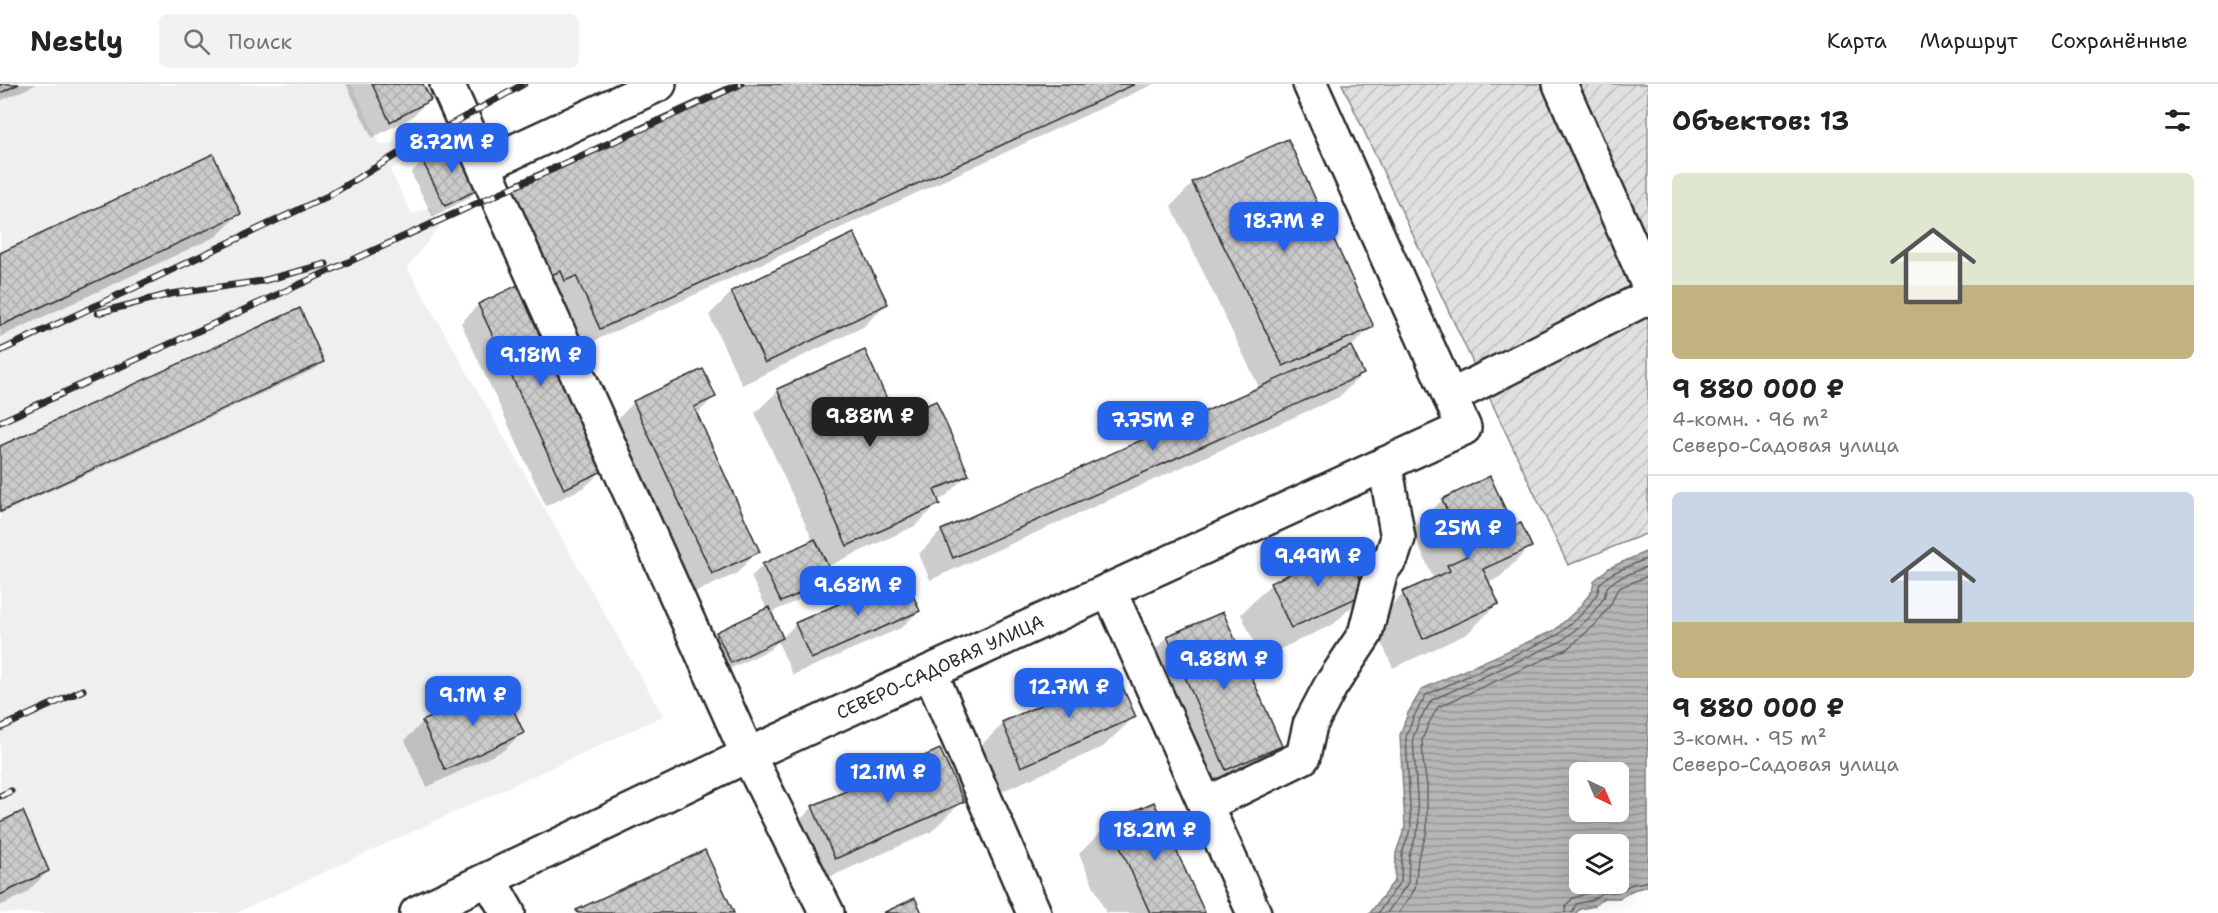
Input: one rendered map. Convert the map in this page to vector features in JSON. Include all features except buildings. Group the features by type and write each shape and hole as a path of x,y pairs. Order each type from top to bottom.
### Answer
{"street":[{"path":"447,84 748,754 827,913"},
{"path":"485,165 658,84"},
{"path":"1310,84 1450,397 1648,297"},
{"path":"1560,84 1648,284"},
{"name":"СЕВЕРО-САДОВАЯ УЛИЦА","path":"417,913 748,754 1464,428 1450,397"},
{"path":"1205,805 1304,757 1310,725 1330,687 1365,634 1381,570 1392,555 1398,538 1385,464"},
{"path":"1109,590 1254,913"},
{"path":"930,672 1034,913"},
{"path":"489,880 508,913"}],"shaded area":[{"path":"0,84 352,84 380,145 396,142 404,160 390,170 412,214 430,207 440,226 407,267 663,716 236,913 0,913"},
{"path":"1342,84 1648,84 1648,533 1568,565"}],"water":[{"path":"1648,551 1648,886 1629,892 1629,834 1569,834 1569,894 1626,894 1620,898 1604,898 1594,906 1580,909 1576,913 1370,913 1395,880 1396,853 1405,827 1400,735 1408,713 1422,689 1555,630 1578,609 1592,591 1594,581 1609,568"}],"railway":[{"path":"0,351 330,195 401,152 524,84"},
{"path":"0,422 741,84"},
{"path":"98,313 170,294 262,281 326,264"},
{"path":"0,728 83,690"},
{"path":"0,796 11,791"}]}
